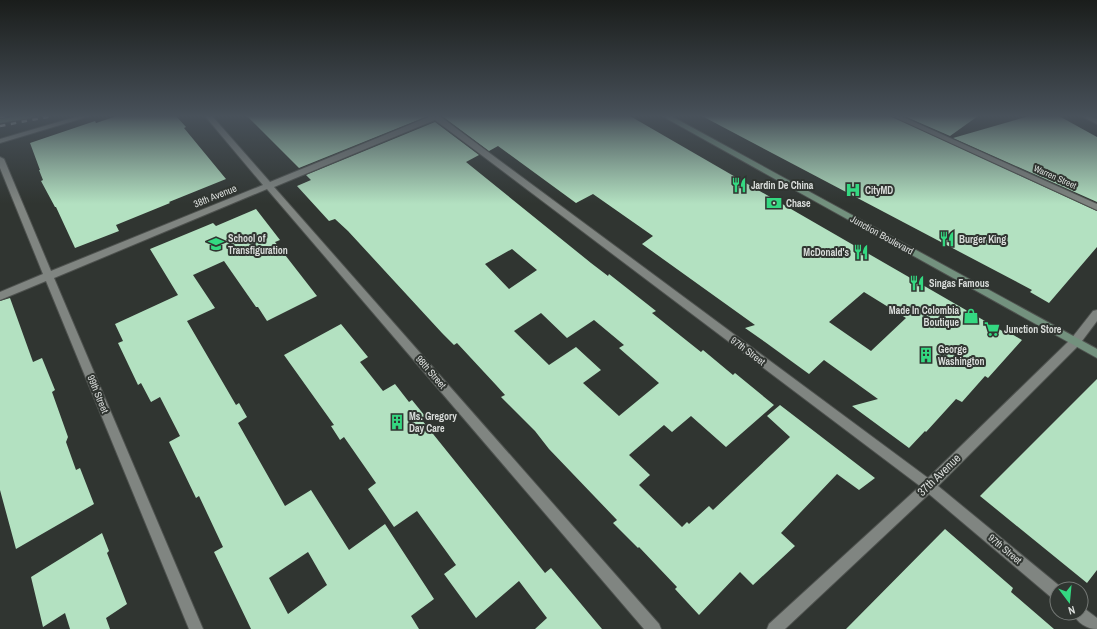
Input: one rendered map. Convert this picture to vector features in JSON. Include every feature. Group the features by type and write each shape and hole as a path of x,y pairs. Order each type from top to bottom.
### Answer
{"main road":[{"name":"Junction Boulevard","path":"719,145 1097,354"}],"street":[{"name":"98th Street","path":"234,145 654,629"},
{"name":"38th Avenue","path":"0,296 366,145"},
{"name":"97th Street","path":"475,145 929,486 1049,586"},
{"name":"Warren Street","path":"961,145 1097,207"},
{"name":"99th Street","path":"0,159 196,629"},
{"name":"37th Avenue","path":"774,629 929,486 1076,342 1097,314"},
{"path":"1089,620 1097,627"}],"building":[{"path":"31,145 198,145 226,179 116,225 119,231 75,248 56,207 41,181 43,180"},
{"path":"276,145 355,145 299,168"},
{"path":"378,145 466,145 479,155 466,162 591,263 608,276 609,274 656,311 652,313 701,352 703,350 733,375 735,373 774,405 726,447 691,416 672,432 664,425 629,455 650,475 639,485 682,527 687,522 689,524 709,506 713,510 790,437 767,416 780,405 875,478 859,490 837,474 781,533 795,546 753,585 740,572 699,615 675,589 677,587 639,547 638,548 613,523 617,520 549,449 535,431 501,397 505,395 457,343 454,345 442,333 348,231 335,219 329,221 297,186 311,180 306,175","holes":["512,249 537,270 509,289 485,264","541,313 567,338 594,320 624,345 619,348 659,383 619,416 583,383 601,370 576,347 549,365 514,331"]},
{"path":"481,145 681,145 1004,332 1005,330 1022,340 988,378 985,376 962,402 956,399 909,448 852,406 878,399 824,360 809,374 745,328 755,325 642,244 653,236 593,194 576,203 498,146 489,151","holes":["864,292 906,318 871,351 829,322"]},
{"path":"758,145 955,145 1097,211 1097,247 1049,303 1030,292 1032,290"},
{"path":"970,145 1097,145 1097,202"},
{"path":"256,209 280,240 275,242 317,296 267,321 224,261 193,275 215,308 187,321 236,405 239,403 247,417 238,423 285,506 311,490 349,550 385,524 434,599 411,616 419,629 251,629 214,552 223,547 199,496 196,498 169,442 180,436 160,397 151,402 141,383 138,385 118,343 123,341 115,324 178,295 150,249 213,223 216,226","holes":["308,552 327,585 288,614 269,578"]},
{"path":"10,298 33,362 42,358 55,390 52,392 68,437 66,442 76,470 80,468 94,504 16,549 0,490 0,301"},
{"path":"341,324 368,357 360,362 383,391 395,384 409,402 412,400 425,416 421,419 545,573 551,568 602,629 535,629 547,618 519,581 476,618 444,574 456,565 417,511 394,527 368,489 376,483 344,437 340,440 331,426 334,425 284,355"},
{"path":"1097,379 1097,570 1089,581 1085,581 980,496"},
{"path":"945,529 1013,588 1011,592 1054,629 846,629"},
{"path":"102,533 109,551 107,553 127,604 106,618 110,629 70,629 65,613 43,627 31,577"}],"place":[{"name":"Jardin De China","path":"739,185"},
{"name":"CityMD","path":"853,190"},
{"name":"Chase","path":"774,203"},
{"name":"Burger King","path":"947,239"},
{"name":"School of Transfiguration","path":"216,244"},
{"name":"McDonald's","path":"861,252"},
{"name":"Singas Famous","path":"917,283"},
{"name":"Made In Colombia Boutique","path":"971,316"},
{"name":"Junction Store","path":"992,329"},
{"name":"George Washington","path":"926,355"},
{"name":"Ms. Gregory Day Care","path":"397,422"}]}
